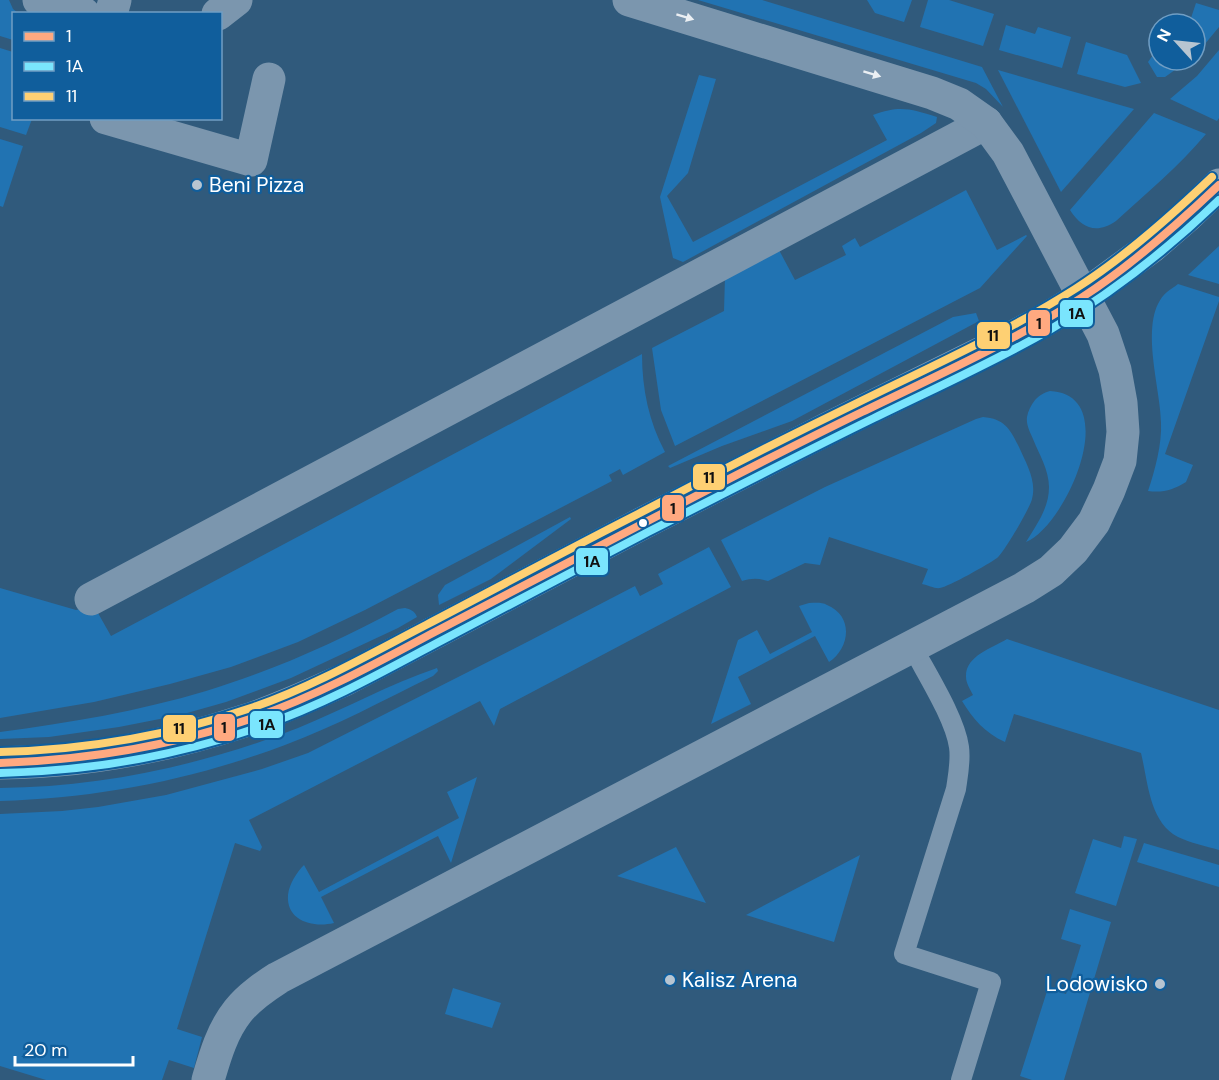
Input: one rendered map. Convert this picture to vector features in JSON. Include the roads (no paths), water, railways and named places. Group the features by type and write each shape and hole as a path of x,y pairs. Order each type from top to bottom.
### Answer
{"street":[{"path":"39,0 76,12"},
{"path":"221,12 236,0"},
{"path":"208,1080 226,1029 238,1010 256,993 278,978 1024,588 1051,571 1073,550 1094,522 1110,490 1120,461 1123,432 1122,403 1115,370 1103,334 1008,153 986,123 959,104 932,93 629,0"},
{"path":"113,120 250,160 269,79"},
{"path":"92,599 986,123"},
{"path":"0,763 75,758 137,749 215,730 310,696 374,666 643,523 1045,320 1084,296 1151,247 1219,184"}],"lane":[{"path":"912,646 952,725 959,746 959,768 956,789 904,954 991,982 961,1080"}],"place":[{"name":"Beni Pizza","path":"197,185"},
{"name":"Kalisz Arena","path":"670,980"},
{"name":"Lodowisko","path":"1160,984"}]}
